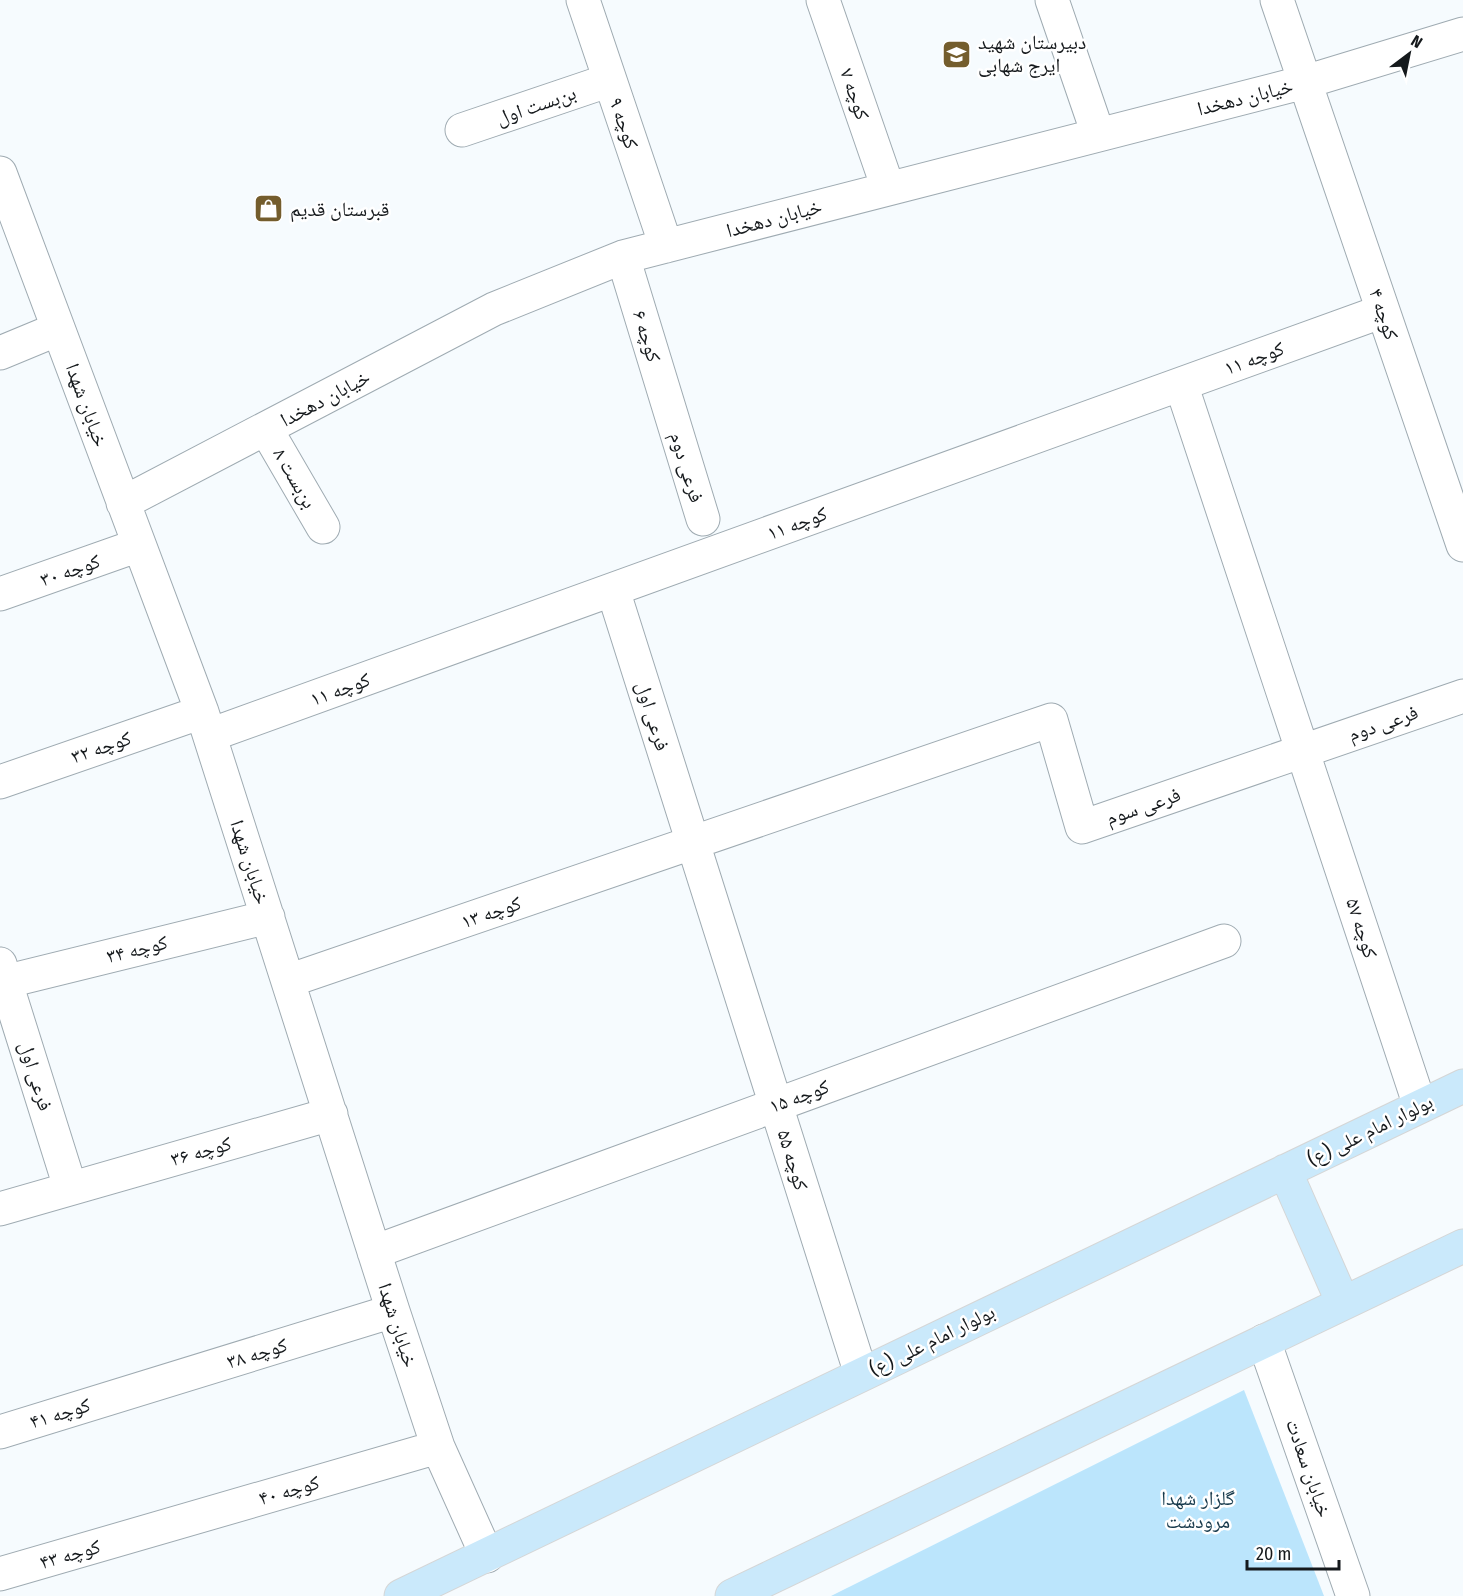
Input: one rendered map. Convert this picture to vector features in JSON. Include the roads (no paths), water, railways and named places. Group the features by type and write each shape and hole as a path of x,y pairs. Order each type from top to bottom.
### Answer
{"main road":[{"name":"بولوار امام علی (ع)","path":"401,1596 1463,1086"},
{"path":"1285,1171 1343,1303"},
{"path":"732,1596 1463,1245"}],"street":[{"name":"کوچه ۹","path":"583,0 666,246"},
{"name":"کوچه ۷","path":"823,0 888,188"},
{"path":"1052,0 1098,134"},
{"name":"کوچه ۴","path":"1277,0 1463,545"},
{"name":"خیابان دهخدا","path":"123,503 494,309 623,257 1305,82 1463,34"},
{"name":"بن‌بست اول","path":"462,130 610,80"},
{"name":"خیابان شهدا","path":"0,173 206,723 438,1447 487,1556"},
{"name":"کوچه ۶","path":"623,257 671,416"},
{"name":"کوچه ۱۱","path":"206,723 613,590 1383,311"},
{"path":"0,353 58,329"},
{"path":"1181,384 1303,751"},
{"name":"فرعی دوم","path":"671,416 703,519"},
{"name":"بن‌بست ۸","path":"266,429 323,527"},
{"name":"کوچه ۳۰","path":"0,594 139,545"},
{"name":"فرعی اول","path":"613,590 693,842"},
{"name":"فرعی دوم","path":"1303,751 1463,696"},
{"name":"فرعی سوم","path":"693,842 1051,720 1082,827 1303,751"},
{"name":"کوچه ۳۲","path":"0,782 206,723"},
{"name":"کوچه ۵۷","path":"1303,751 1420,1106"},
{"name":"کوچه ۱۳","path":"288,981 693,842"},
{"name":"کوچه ۵۵","path":"693,842 861,1374"},
{"name":"کوچه ۳۴","path":"2,976 268,917"},
{"name":"کوچه ۱۵","path":"374,1252 1224,941"},
{"name":"فرعی اول","path":"2,976 70,1187"},
{"name":"کوچه ۳۶","path":"0,1209 70,1187 331,1114"},
{"name":"کوچه ۳۸","path":"121,1395 393,1311"},
{"name":"خیابان سعادت","path":"1264,1341 1353,1596"},
{"name":"کوچه ۴۱","path":"0,1432 121,1395"},
{"name":"کوچه ۴۰","path":"141,1533 438,1447"},
{"name":"کوچه ۴۳","path":"0,1574 141,1533"}],"place":[{"name":"دبیرستان شهید ایرج شهابی","path":"957,54"},
{"name":"قبرستان قدیم","path":"269,209"}],"park label":[{"name":"گلزار شهدا مرودشت","path":"1198,1510"}]}
